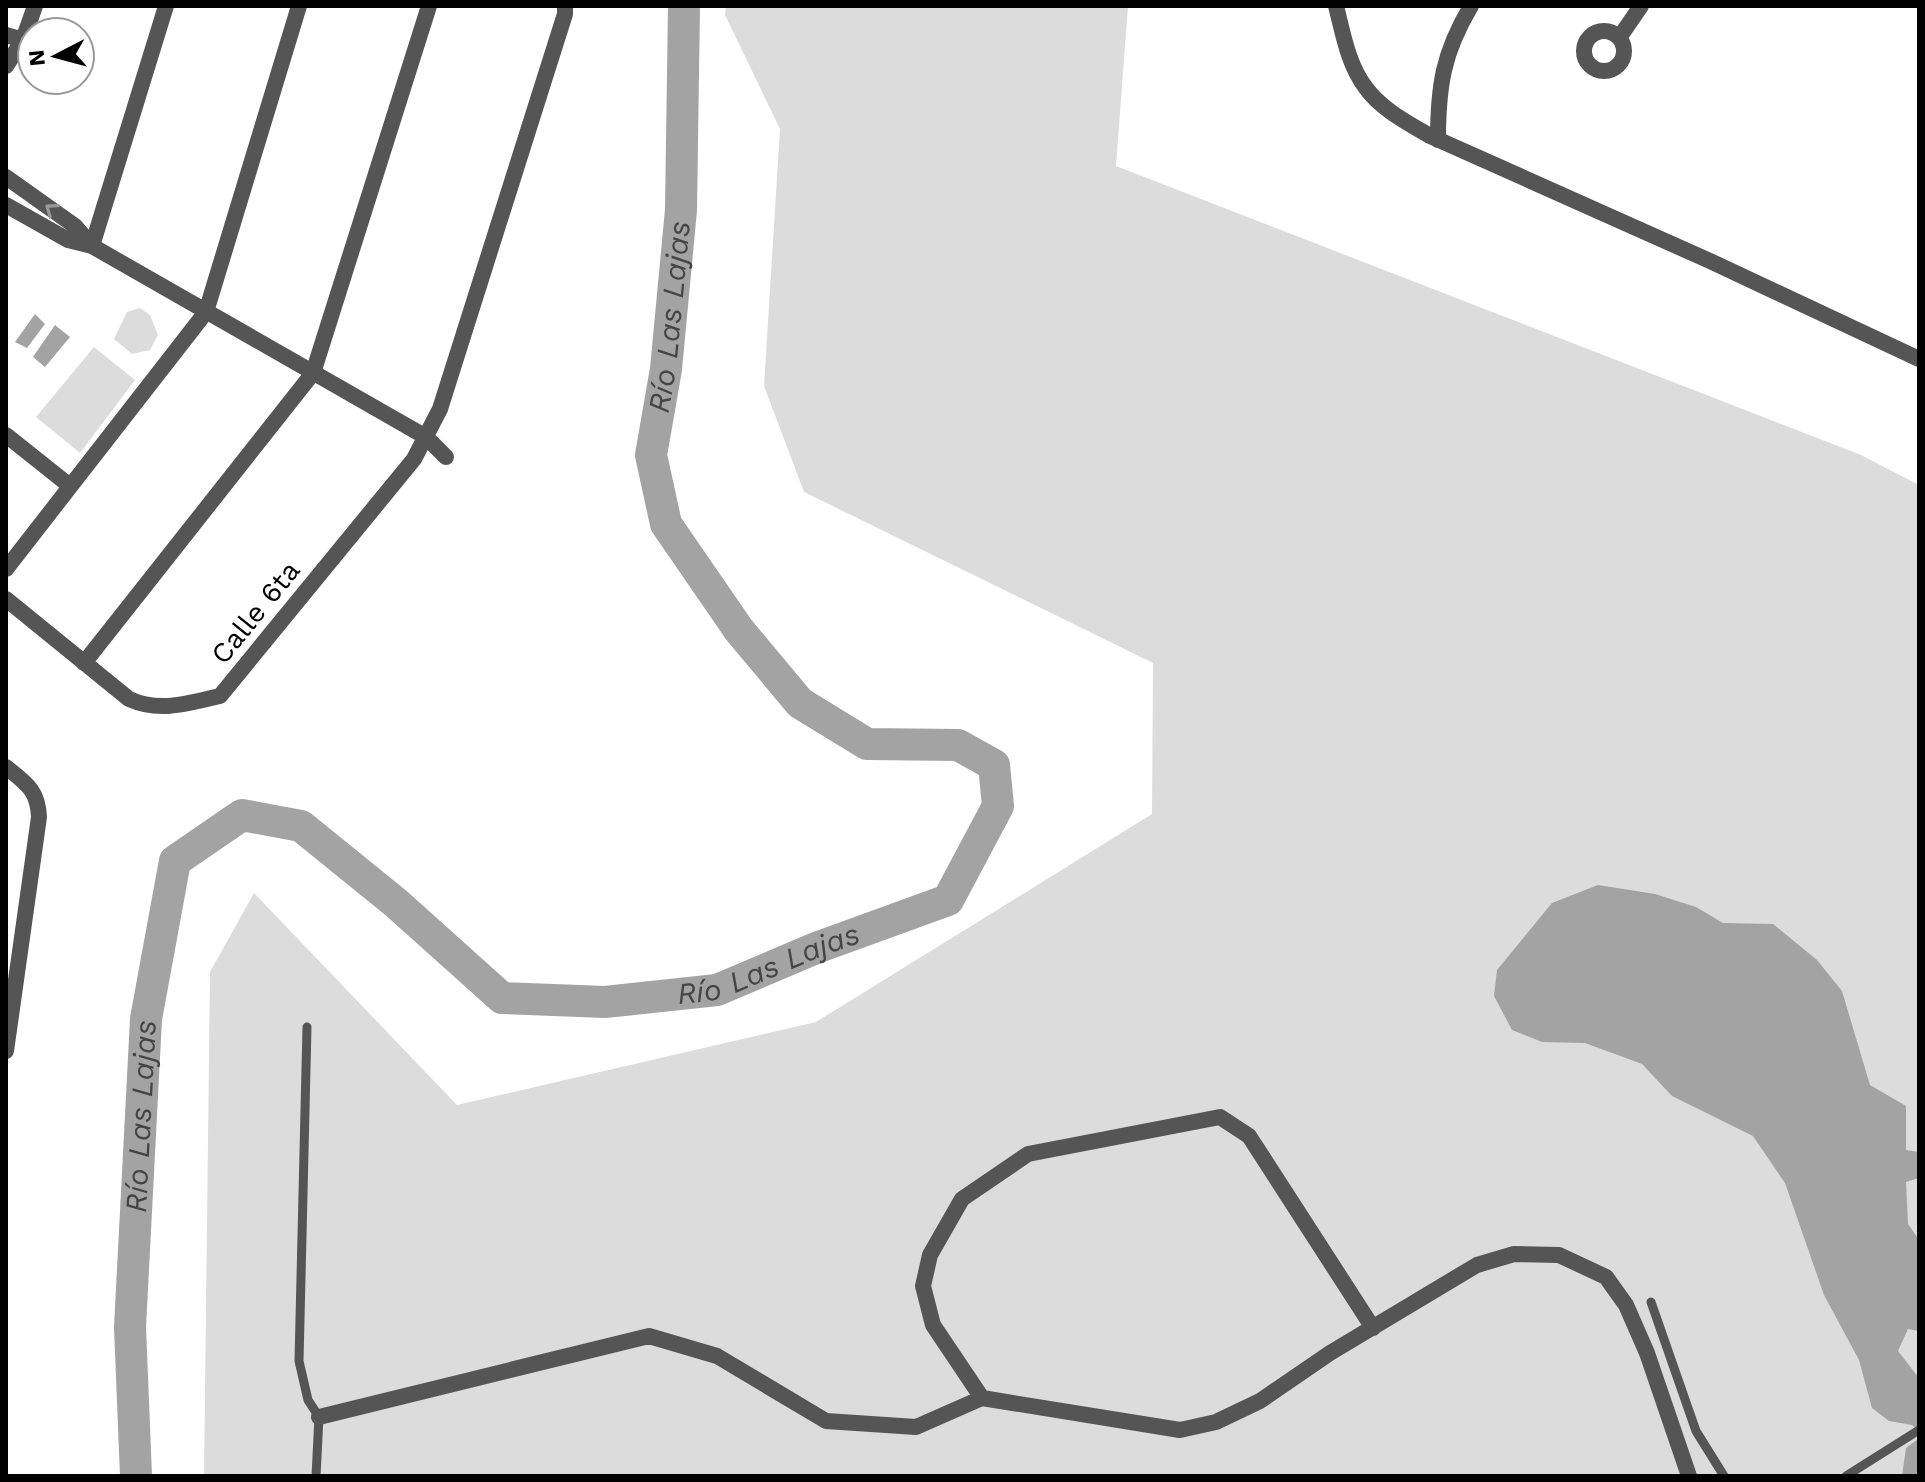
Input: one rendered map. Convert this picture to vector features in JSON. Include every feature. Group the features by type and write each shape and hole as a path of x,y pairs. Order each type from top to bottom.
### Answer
{"street":[{"path":"92,246 166,6"},
{"path":"6,569 206,312 299,6"},
{"path":"84,663 313,373 429,6"},
{"name":"Calle 6ta","path":"6,599 129,699 146,707 183,704 220,696 414,459 440,409 565,6"},
{"path":"1336,6 1346,49 1366,88 1398,117 1438,140 1710,261 1919,359"},
{"path":"1438,140 1440,82 1460,25 1471,6"},
{"path":"1619,38 1641,6"},
{"path":"6,177 75,226 92,246"},
{"path":"6,205 68,240 92,246 426,437 446,457"},
{"path":"6,435 70,486"},
{"path":"6,767 25,782 39,799 6,1051"},
{"path":"982,1398 933,1325 923,1286 930,1255 962,1199 1028,1154 1220,1117 1249,1136 1373,1328"},
{"path":"319,1417 649,1336 717,1356 826,1421 916,1427 982,1398 1180,1430 1216,1422 1260,1401 1330,1353 1477,1265 1514,1254 1559,1255 1606,1277 1626,1305 1647,1353 1689,1476"}],"lane":[{"path":"307,1027 299,1361 308,1400 319,1417 316,1476"},
{"path":"1651,1302 1696,1431 1724,1476"},
{"path":"1846,1476 1917,1432"}],"shaded area":[{"path":"726,6 1128,6 1116,166 1861,455 1919,485 1919,1476 204,1476 210,972 254,893 457,1105 816,1022 1152,814 1153,663 804,492 764,386 780,129 725,15"},
{"path":"140,308 150,315 158,335 150,350 132,354 114,339 127,312"},
{"path":"35,314 45,324 27,348 15,342"},
{"path":"55,325 70,337 45,367 33,357"},
{"path":"94,347 135,380 80,453 36,417"},
{"path":"1598,885 1655,894 1696,907 1723,923 1773,924 1817,960 1842,991 1870,1085 1906,1106 1906,1150 1919,1152 1919,1178 1906,1182 1908,1224 1919,1240 1919,1331 1908,1329 1898,1351 1919,1378 1919,1476 1902,1476 1906,1448 1918,1439 1918,1430 1912,1425 1889,1421 1872,1408 1859,1360 1824,1295 1785,1183 1753,1136 1672,1096 1642,1064 1585,1043 1542,1042 1512,1030 1494,996 1497,970 1552,903"}],"waterway":[{"name":"Río Las Lajas","path":"136,1476 130,1327 146,1019 175,861 242,815 301,826 396,903 502,998 605,1002 717,990 816,948 948,900 998,806 994,765 958,745 867,744 800,703 739,630 666,524 651,455 666,369 681,210 684,6"}]}
